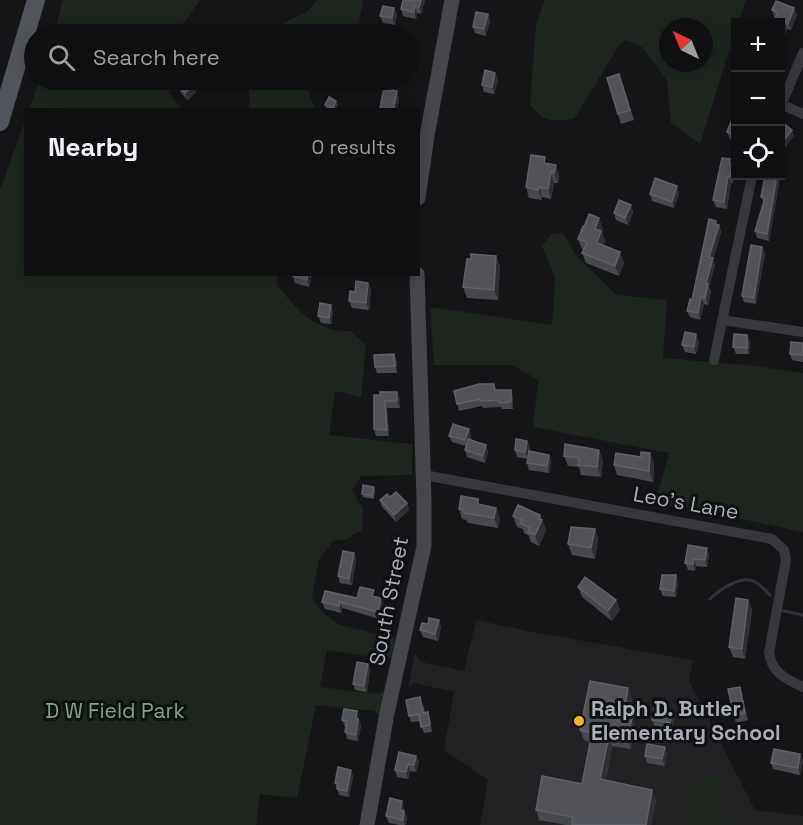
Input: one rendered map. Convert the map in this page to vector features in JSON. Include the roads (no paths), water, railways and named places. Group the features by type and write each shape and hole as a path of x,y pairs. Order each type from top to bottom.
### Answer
{"main road":[{"path":"29,24 36,0"},
{"path":"0,122 24,41"}],"street":[{"path":"420,184 452,0"},
{"path":"785,98 803,53"},
{"path":"785,107 803,114"},
{"path":"714,360 751,180"},
{"name":"South Street","path":"367,825 425,535 417,276"},
{"path":"722,320 803,332"},
{"name":"Leo's Lane","path":"424,475 772,539 784,550 786,560 769,653 770,660 777,672 803,687"}],"waterway":[{"path":"710,599 719,591 737,581 744,580 757,583 770,595"},
{"path":"784,611 803,615"}],"place":[{"name":"Ralph D. Butler Elementary School","path":"579,721"}],"park label":[{"name":"D W Field Park","path":"115,711"}]}
